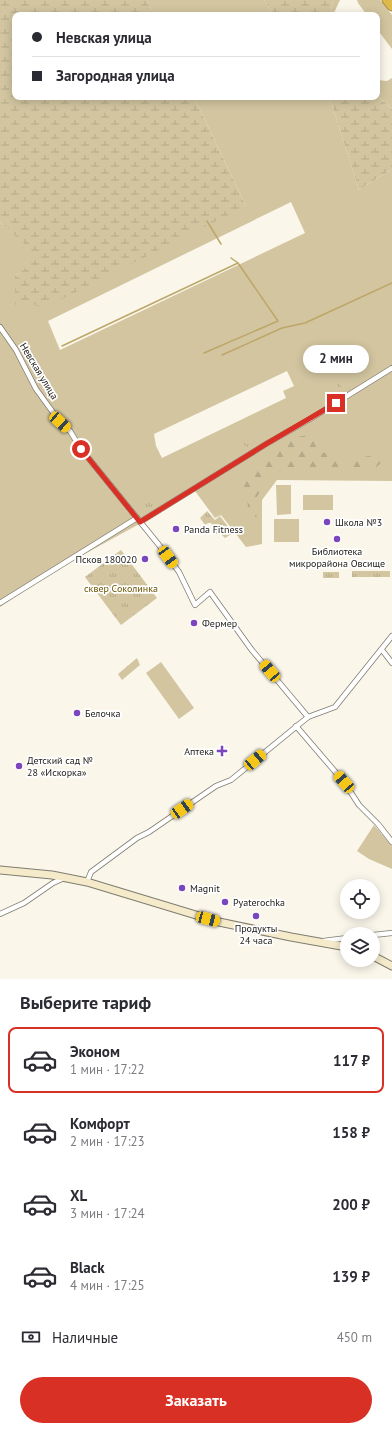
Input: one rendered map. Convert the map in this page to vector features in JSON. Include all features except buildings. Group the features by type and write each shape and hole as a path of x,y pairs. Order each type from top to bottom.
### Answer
{"highway":[{"path":"387,0 392,6"}],"street":[{"name":"Невская улица","path":"0,327 16,350 36,389 60,422 70,431 81,449 179,572 195,605 210,592 251,648 308,717"},
{"path":"0,603 310,419 392,368"},
{"path":"87,882 91,872 137,838 149,832 216,786 231,780 308,717 335,707 392,636"},
{"path":"382,650 392,662"},
{"path":"296,726 344,782 359,804 378,824 392,842"},
{"path":"0,870 38,873 87,882 219,922 340,945"},
{"path":"0,914 24,903 53,883 66,878"},
{"path":"380,934 392,933"},
{"path":"320,941 340,939"},
{"path":"380,960 392,966"}],"green space":[{"path":"0,0 147,0 153,12 12,12 12,100 195,100 246,206 44,308 28,303 15,305 15,276 39,257 0,222"},
{"path":"147,0 264,0 272,12 153,12"},
{"path":"264,0 333,0 331,12 272,12"},
{"path":"333,0 340,0 334,12 331,12"},
{"path":"357,0 380,0 392,15 392,49 380,33 380,12 365,12"},
{"path":"392,78 392,109 380,98 380,80 387,81"},
{"path":"380,98 392,109 392,169 359,190 332,105 329,100 380,100"},
{"path":"195,100 329,100 332,105 359,190 392,169 392,481 277,480 262,500 262,544 246,547 221,515 215,518 195,491 143,522 57,569 0,607 0,222 40,257 15,276 246,206","holes":["291,202 305,233 60,350 48,321","287,371 294,386 283,391 286,398 162,458 156,446 154,434"]},
{"path":"336,382 340,384 342,388 340,392 336,394 332,392 330,388 332,384"},
{"path":"314,434 320,451 337,458 382,457 381,463 374,469 361,472 286,471 274,473 256,499 257,525 250,523 247,499 233,483 249,471 257,459 297,437"},
{"path":"248,435 252,437 254,441 252,445 248,447 244,445 242,441 244,437"},
{"path":"276,485 291,485 291,514 277,515"},
{"path":"303,495 333,495 333,510 303,510"},
{"path":"150,497 154,499 156,503 154,507 150,509 146,507 144,503 146,499"},
{"path":"207,511 215,520 220,516 233,533 225,538 220,533 216,534 212,529 214,527 211,523 205,525 200,518"},
{"path":"274,519 299,519 299,542 274,542"},
{"name":"сквер Соколинка","path":"121,550 157,598 121,625 85,577"},
{"path":"352,571 390,571 390,577 352,577"},
{"path":"323,572 339,572 339,578 323,578"},
{"path":"137,658 140,665 122,680 118,674"},
{"path":"161,662 194,708 179,719 146,673"},
{"path":"374,825 392,846 392,869 369,859 357,851"}],"waterway":[{"path":"207,221 221,244"},
{"path":"204,353 278,321 238,263 231,258"},
{"path":"62,346 238,263"},
{"path":"222,355 282,328 305,323 392,283"}],"place":[{"name":"Школа №3","path":"327,522"},
{"name":"Panda Fitness","path":"176,529"},
{"name":"Библиотека микрорайона Овсище","path":"337,539"},
{"name":"Псков 180020","path":"145,559"},
{"name":"Фермер","path":"194,623"},
{"name":"Белочка","path":"77,713"},
{"name":"Аптека","path":"222,751"},
{"name":"Детский сад № 28 «Искорка»","path":"19,766"},
{"name":"Magnit","path":"182,888"},
{"name":"Pyaterochka","path":"225,902"},
{"name":"Продукты 24 часа","path":"256,916"}],"route":[{"path":"81,449 140,522 266,444 336,403"}]}
